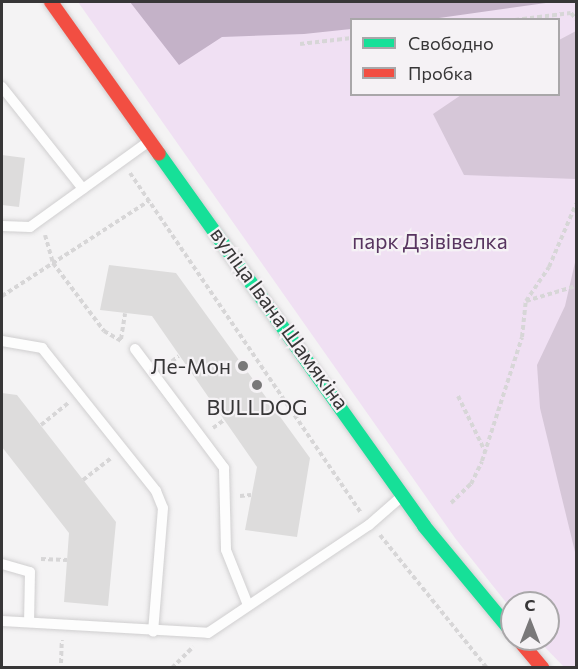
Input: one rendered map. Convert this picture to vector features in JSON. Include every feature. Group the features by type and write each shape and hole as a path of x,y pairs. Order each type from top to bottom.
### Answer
{"street":[{"name":"вуліца Івана Шамякіна","path":"51,2 152,138 402,496 500,617"},
{"path":"528,651 542,668"}],"lane":[{"path":"2,87 83,189"},
{"path":"2,226 30,227 123,162 152,138"},
{"path":"2,341 42,348 156,491 163,508 153,632"},
{"path":"135,349 224,468 226,550 248,605"},
{"path":"2,621 29,621 153,632 208,633 369,525 402,496"},
{"path":"2,564 30,572 29,621"}],"path":[{"path":"531,18 571,13 576,19"},
{"path":"300,44 350,38"},
{"path":"123,162 369,525 394,548 487,668"},
{"path":"2,296 149,201"},
{"path":"451,503 471,484 485,452 522,337 526,301 549,267 576,204"},
{"path":"41,219 53,262 104,331 135,349"},
{"path":"526,301 576,286"},
{"path":"121,340 125,313"},
{"path":"40,425 79,394"},
{"path":"458,396 485,452"},
{"path":"83,480 123,449"},
{"path":"30,572 40,559 67,560"},
{"path":"61,663 63,624"}],"green space":[{"name":"парк Дзівівелка","path":"78,2 576,2 576,667 564,667 549,651 560,651 560,591 500,591 500,595 455,538"}],"shaded area":[{"path":"130,2 553,2 439,18 350,18 350,29 304,34 222,37 179,65"},
{"path":"576,31 576,179 464,175 433,114 460,96 560,96 560,39"},
{"path":"576,258 576,556 540,408 537,365 565,306"}],"building":[{"path":"2,155 25,158 19,207 2,205"},
{"path":"109,265 176,273 310,458 297,537 245,530 257,467 152,316 100,310"},
{"path":"2,393 17,395 116,522 108,606 64,602 69,533 2,447"}],"traffic: fast":[{"path":"159,154 424,526 500,618"}],"traffic: jam":[{"path":"51,2 159,154"},
{"path":"528,651 542,668"}],"place":[{"name":"Ле-Мон","path":"243,366"},
{"name":"BULLDOG","path":"257,385"}]}
